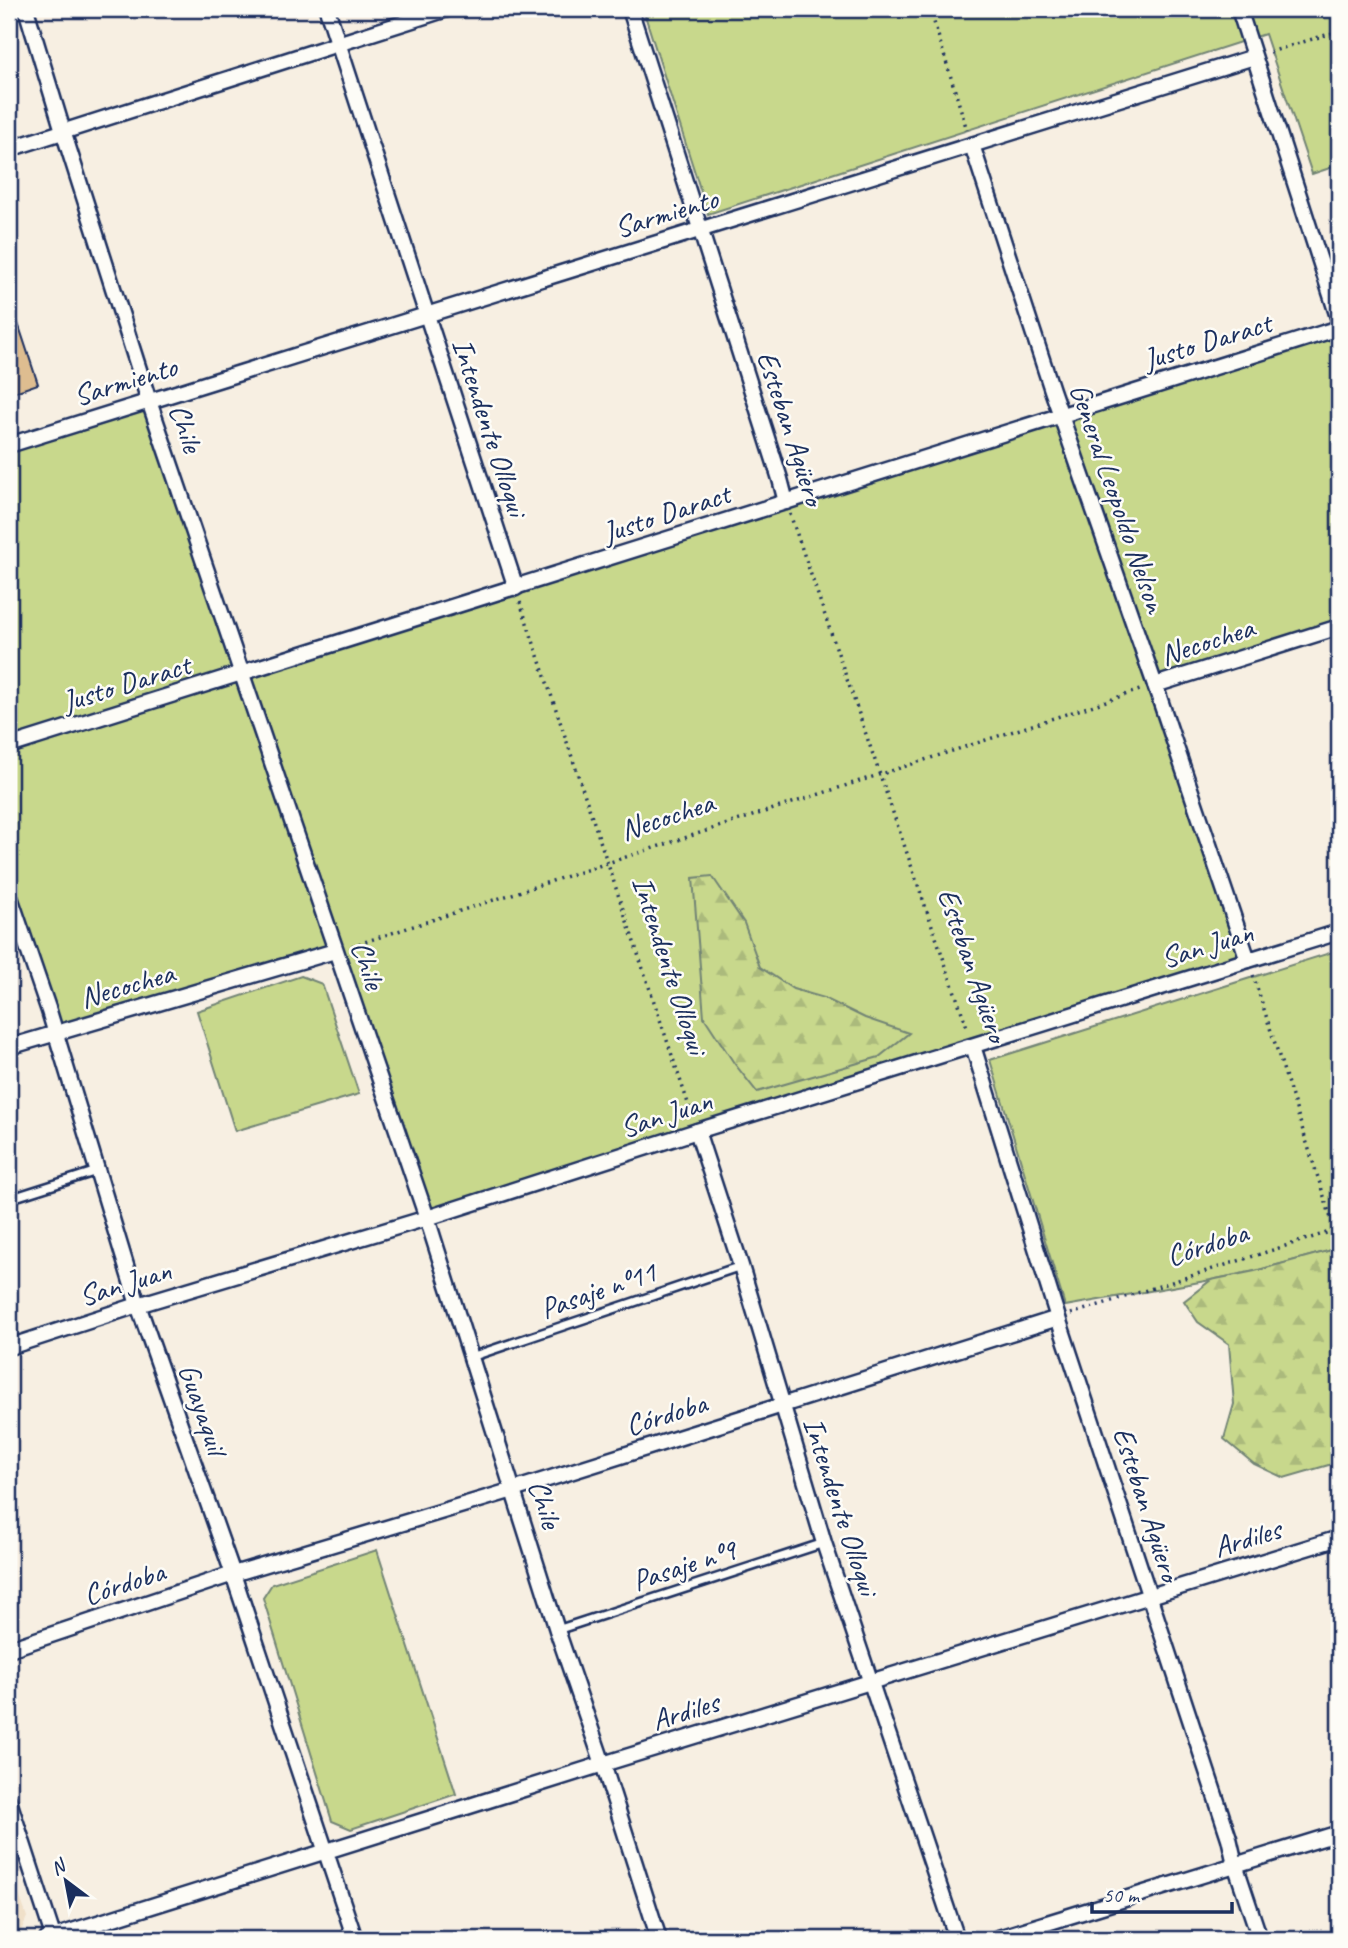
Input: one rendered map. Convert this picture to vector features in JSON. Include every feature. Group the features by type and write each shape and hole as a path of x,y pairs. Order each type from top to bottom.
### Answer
{"street":[{"name":"Chile","path":"26,9 149,401 427,1218 557,1630 659,1939"},
{"name":"Intendente Olloqui","path":"327,9 516,588"},
{"path":"9,149 447,9"},
{"name":"Esteban Agüero","path":"630,9 786,502"},
{"path":"1239,9 1339,320"},
{"name":"Sarmiento","path":"9,445 1254,57"},
{"name":"General Leopoldo Nelson","path":"972,145 1052,390 1248,960"},
{"name":"Justo Daract","path":"9,746 242,675 1339,328"},
{"name":"Necochea","path":"1155,685 1339,627"},
{"name":"Guayaquil","path":"9,895 55,1033 138,1305 233,1574 355,1939"},
{"name":"San Juan","path":"9,1347 1339,932"},
{"name":"Necochea","path":"9,1047 335,951"},
{"name":"Esteban Agüero","path":"973,1046 1058,1318 1260,1939"},
{"name":"Intendente Olloqui","path":"697,1131 741,1266 824,1544 957,1939"},
{"name":"Córdoba","path":"9,1649 233,1574 513,1490 1058,1318"},
{"name":"Ardiles","path":"51,1939 603,1764 1339,1538"},
{"path":"9,1801 51,1939"},
{"path":"995,1939 1339,1833"}],"lane":[{"path":"9,1199 97,1171"},
{"name":"Pasaje nº11","path":"470,1357 741,1266"},
{"name":"Pasaje nº9","path":"557,1630 824,1544"}],"path":[{"path":"930,9 972,145"},
{"path":"1254,57 1339,30"},
{"name":"Esteban Agüero","path":"786,502 973,1046"},
{"name":"Intendente Olloqui","path":"516,588 697,1131"},
{"name":"Necochea","path":"335,951 1155,685"},
{"path":"1248,960 1339,1243"},
{"name":"Córdoba","path":"1058,1318 1337,1230"}],"shaded area":[{"path":"9,1866 27,1917 21,1931 9,1935"}],"green space":[{"path":"643,9 1339,9 1339,165 1312,174 1265,34 708,214"},
{"path":"1339,328 1339,627 1155,686 1248,960 427,1218 336,951 55,1033 9,890 9,445 149,401 242,674"},
{"path":"712,876 744,923 760,967 793,989 824,998 865,1018 909,1033 879,1057 757,1092 704,1017 693,878"},
{"path":"1339,950 1339,1248 1255,1271 1065,1306 990,1060"},
{"path":"301,976 322,984 359,1094 235,1131 197,1011"},
{"path":"1339,1248 1339,1458 1332,1464 1284,1478 1254,1464 1224,1439 1234,1404 1229,1344 1198,1322 1184,1301 1211,1280"},
{"path":"377,1550 456,1794 351,1829 332,1821 263,1598 272,1584"}],"building":[{"path":"9,305 12,305 38,384 9,394"}]}
